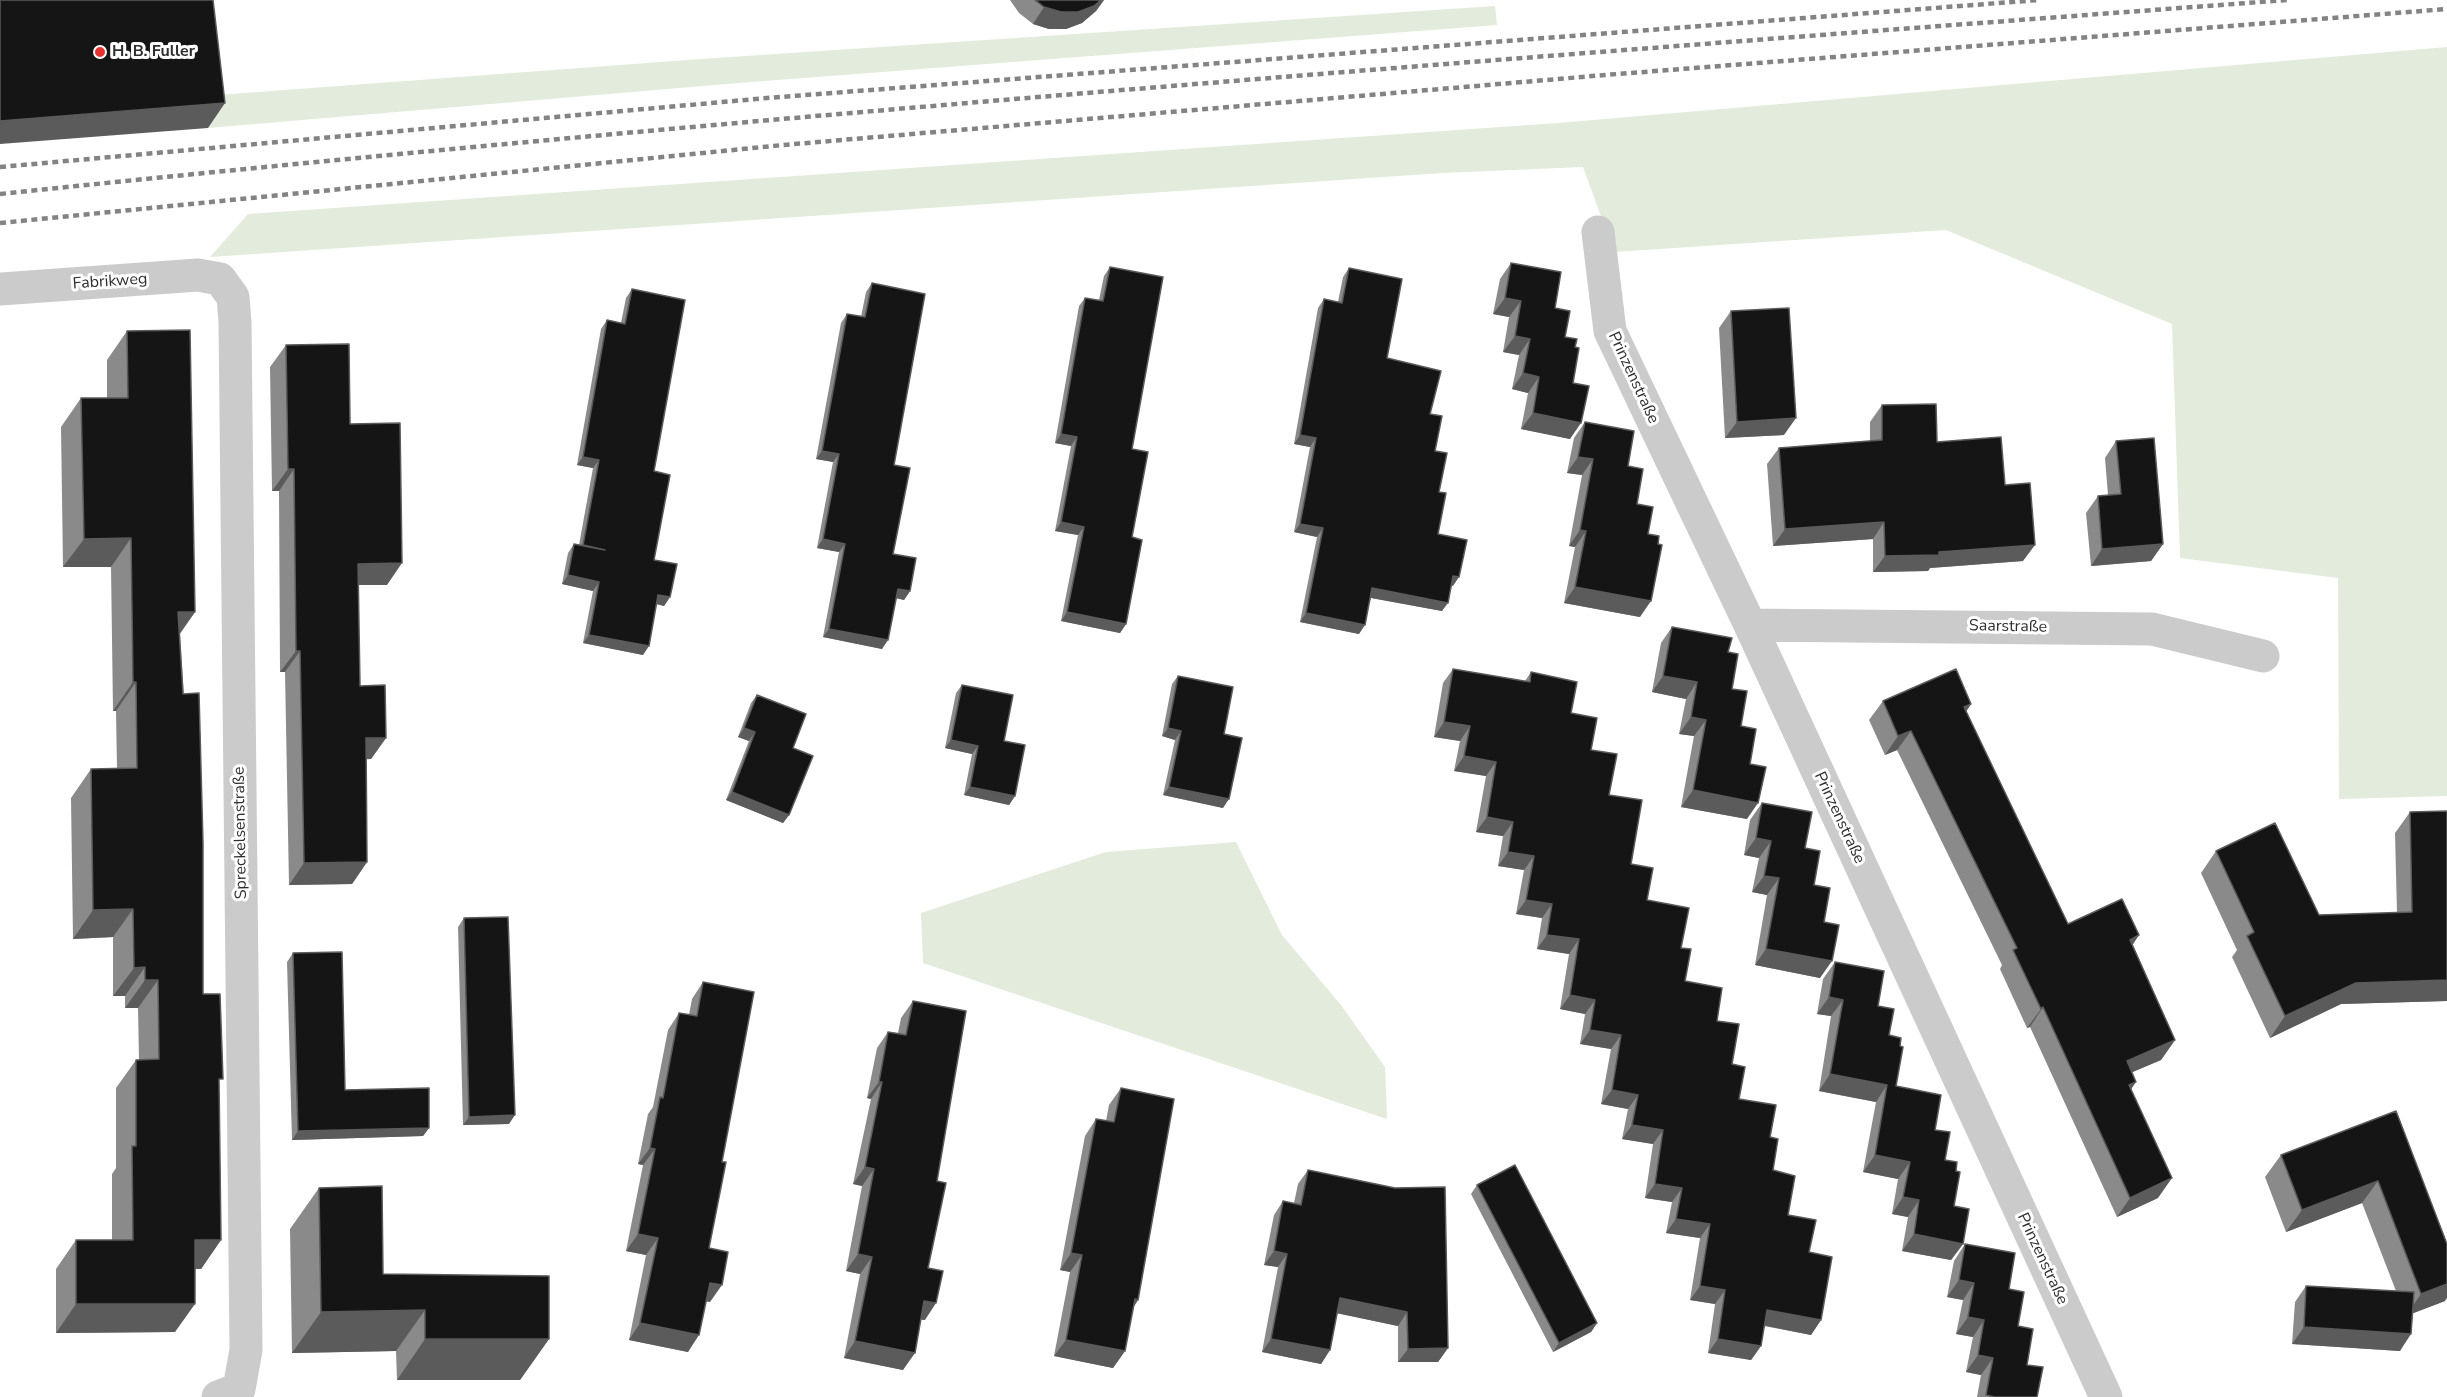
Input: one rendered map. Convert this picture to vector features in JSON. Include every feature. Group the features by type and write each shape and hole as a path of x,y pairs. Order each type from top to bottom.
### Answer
{"street":[{"name":"Prinzenstraße","path":"1598,232 1610,331 1750,625 2106,1397"},
{"name":"Fabrikweg","path":"0,289 198,275 220,279"},
{"name":"Spreckelsenstraße","path":"220,279 232,297 235,322 246,1350 228,1393"},
{"name":"Saarstraße","path":"1750,625 2152,629 2263,656"}],"green space":[{"path":"1495,6 1497,25 738,83 208,128 204,96 701,59"},
{"path":"2447,47 2447,796 2339,799 2338,578 2180,558 2172,324 1946,230 1614,252 1583,167 1442,173 210,257 248,214 1558,123"},
{"path":"1236,842 1282,935 1341,1005 1385,1067 1387,1119 923,963 921,913 1106,852"}],"building":[{"name":"H. B. Fuller","path":"0,0 213,0 225,103 0,121"},
{"path":"1035,0 1101,0 1094,6 1078,12 1061,12 1044,7"},
{"path":"1511,263 1561,272 1555,308 1570,311 1565,337 1577,339 1575,347 1579,348 1573,383 1589,386 1581,423 1533,413 1539,377 1523,373 1530,339 1515,336 1521,301 1505,298"},
{"path":"1110,267 1163,277 1132,449 1148,452 1132,537 1142,540 1126,624 1067,612 1084,527 1061,522 1077,437 1061,434 1085,298 1103,301"},
{"path":"1349,268 1402,279 1387,358 1441,371 1430,414 1442,416 1435,451 1447,453 1439,492 1446,493 1438,534 1467,540 1459,577 1453,576 1448,603 1372,588 1365,625 1306,613 1323,528 1300,524 1316,438 1300,435 1324,299 1342,303"},
{"path":"872,283 925,294 894,465 910,468 893,554 916,558 910,591 898,589 888,640 829,629 845,544 823,539 839,454 822,451 847,314 865,317"},
{"path":"632,289 685,300 654,471 670,475 654,560 677,564 670,597 658,595 649,646 589,635 599,582 568,575 574,544 605,550 583,545 599,460 583,457 607,320 625,324"},
{"path":"1789,308 1796,418 1737,422 1731,311"},
{"path":"190,330 195,612 178,612 183,694 199,693 203,843 203,994 220,994 223,1079 219,1079 221,1240 195,1240 195,1304 76,1304 76,1240 133,1240 132,1146 136,1146 136,1060 159,1059 158,980 145,980 145,967 134,968 133,909 93,910 91,769 137,768 136,682 133,682 131,538 84,539 81,398 128,398 127,331"},
{"path":"349,344 350,424 400,423 402,563 358,564 360,686 385,685 386,738 366,738 367,862 304,863 300,651 296,651 294,469 288,469 286,345"},
{"path":"1936,404 1937,442 2001,437 2005,485 2030,483 2035,545 1939,552 1939,555 1885,556 1884,522 1785,529 1779,448 1882,440 1882,405"},
{"path":"1585,422 1634,431 1628,466 1643,469 1637,504 1653,507 1648,534 1659,536 1658,544 1662,545 1651,601 1575,587 1586,531 1580,530 1593,459 1578,457"},
{"path":"2154,438 2163,544 2102,549 2098,496 2121,494 2116,441"},
{"path":"1672,627 1732,638 1728,652 1738,654 1732,689 1747,691 1741,726 1756,729 1750,764 1766,767 1758,803 1693,790 1706,720 1691,717 1697,682 1663,676"},
{"path":"1453,669 1530,682 1531,672 1577,682 1571,713 1597,718 1591,750 1617,754 1609,795 1642,800 1631,864 1653,868 1647,900 1689,908 1681,948 1691,949 1685,981 1722,988 1717,1021 1739,1024 1732,1064 1745,1067 1739,1099 1776,1105 1770,1137 1778,1139 1773,1170 1795,1176 1788,1215 1816,1220 1809,1252 1832,1257 1821,1320 1767,1310 1761,1346 1718,1339 1725,1290 1700,1286 1710,1224 1676,1219 1682,1188 1655,1184 1663,1130 1632,1125 1638,1095 1612,1090 1621,1035 1590,1030 1595,1000 1570,995 1579,939 1547,935 1552,904 1526,900 1534,856 1508,852 1513,822 1487,817 1496,762 1464,756 1470,726 1444,722"},
{"path":"1956,669 1971,704 1964,707 2068,924 2122,899 2139,935 2130,940 2175,1040 2127,1061 2136,1082 2129,1085 2172,1178 2130,1198 2043,1007 2041,1009 2013,950 2017,948 1911,731 1898,736 1883,701"},
{"path":"1178,676 1233,687 1224,734 1242,738 1229,799 1169,787 1181,731 1168,728"},
{"path":"962,685 1013,695 1004,741 1025,745 1015,796 970,787 978,746 951,740"},
{"path":"757,695 806,714 793,748 813,756 789,815 732,792 755,732 744,728"},
{"path":"1762,803 1812,812 1805,848 1820,851 1814,885 1830,888 1824,922 1839,925 1832,961 1766,949 1779,878 1764,876 1771,841 1756,838"},
{"path":"2447,811 2447,980 2356,983 2285,1016 2247,936 2254,932 2216,851 2275,823 2319,915 2412,912 2410,812"},
{"path":"508,917 515,1115 469,1117 464,918"},
{"path":"342,952 345,1090 429,1088 429,1128 298,1131 293,953"},
{"path":"1835,962 1884,971 1878,1006 1894,1009 1889,1035 1901,1038 1900,1046 1903,1047 1896,1086 1941,1095 1935,1130 1950,1132 1945,1160 1957,1162 1956,1171 1960,1172 1954,1206 1969,1209 1963,1244 1914,1234 1919,1200 1903,1197 1910,1162 1875,1155 1887,1085 1830,1074 1843,1000 1829,997"},
{"path":"703,982 754,992 722,1162 726,1162 709,1248 728,1252 722,1285 710,1283 699,1335 640,1323 658,1238 638,1234 655,1149 650,1148 660,1097 663,1098 679,1013 697,1016"},
{"path":"913,1001 966,1011 937,1181 946,1183 928,1268 943,1271 936,1303 924,1301 915,1353 855,1341 872,1257 858,1254 874,1169 865,1167 882,1082 879,1082 888,1032 906,1035"},
{"path":"1121,1088 1174,1099 1138,1300 1135,1299 1125,1351 1066,1340 1082,1255 1071,1253 1096,1119 1114,1122"},
{"path":"2396,1111 2447,1244 2447,1284 2421,1294 2378,1181 2302,1210 2281,1155"},
{"path":"1515,1165 1597,1323 1559,1343 1477,1185"},
{"path":"1308,1170 1395,1188 1445,1187 1448,1348 1408,1349 1407,1312 1340,1298 1330,1350 1271,1339 1287,1254 1274,1251 1283,1201 1301,1205"},
{"path":"382,1186 383,1274 549,1276 549,1339 425,1339 425,1310 321,1312 319,1188"},
{"path":"1965,1244 2015,1253 2009,1289 2024,1292 2018,1326 2033,1329 2027,1365 2043,1367 2037,1397 1986,1395 1993,1358 1978,1355 1984,1320 1968,1317 1974,1283 1959,1280"},
{"path":"2306,1286 2414,1292 2411,1334 2304,1327"}],"railway":[{"path":"0,167 767,98 2038,0"},
{"path":"0,194 857,112 1429,65 2287,0"},
{"path":"0,223 783,145 1605,75 2447,9"}],"place":[{"name":"H. B. Fuller","path":"100,52"}]}
